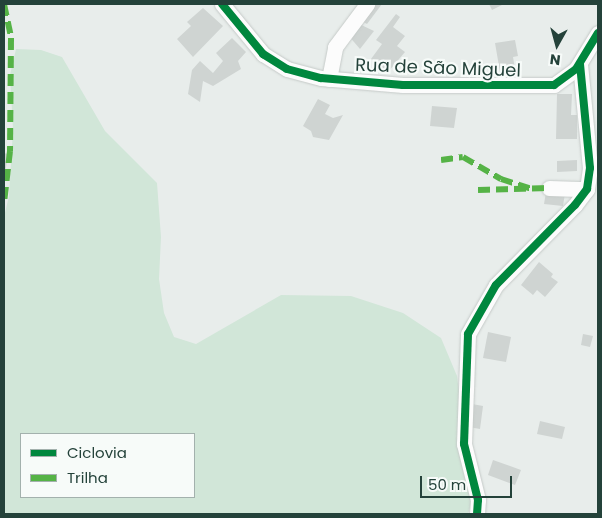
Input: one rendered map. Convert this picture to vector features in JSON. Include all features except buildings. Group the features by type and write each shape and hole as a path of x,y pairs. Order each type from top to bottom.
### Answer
{"street":[{"name":"Rua de São Miguel","path":"222,4 270,60 297,73 329,79 421,86 544,86 564,81 580,64 598,34"},
{"path":"329,79 335,47 367,4"},
{"path":"477,514 478,503 464,444 468,334 496,285 575,205 592,180 580,64"},
{"path":"548,188 592,180"}],"green space":[{"path":"16,49 41,50 62,57 105,131 157,183 161,237 159,279 164,313 174,337 196,344 281,295 351,296 403,313 441,338 457,376 473,497 468,514 4,514 4,217 9,196 13,129 10,75"}],"marked path":[{"path":"4,4 11,38 10,151 4,203"},
{"path":"441,160 463,157 501,179 531,189"},
{"path":"478,190 549,188"}],"cycle path":[{"path":"222,4 263,54 287,69 321,78 403,85 554,85 576,69 598,33"},
{"path":"477,514 478,500 464,444 468,334 496,285 575,205 587,189 590,168 580,64"}]}
